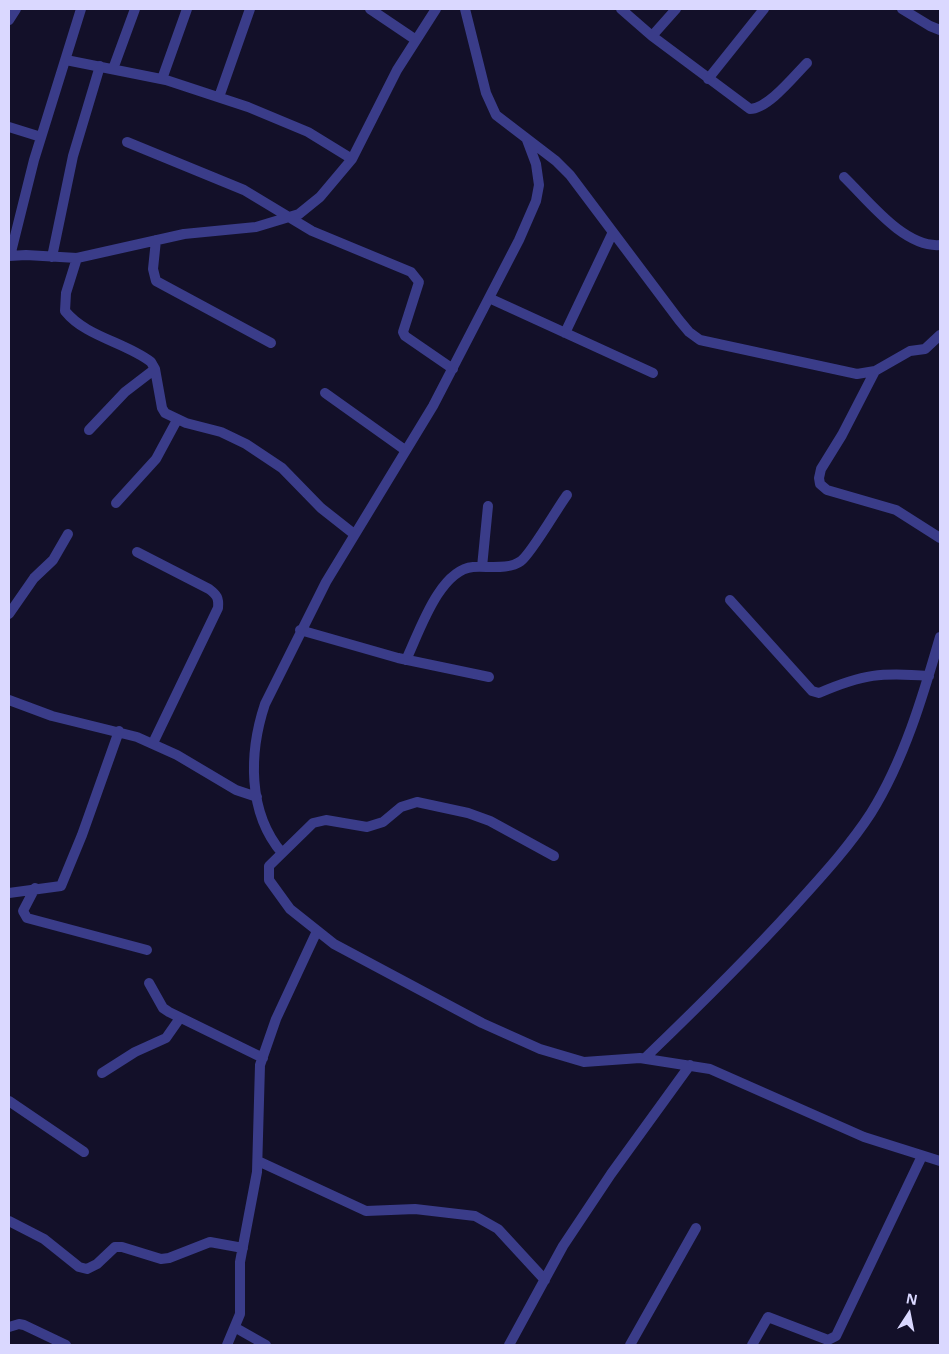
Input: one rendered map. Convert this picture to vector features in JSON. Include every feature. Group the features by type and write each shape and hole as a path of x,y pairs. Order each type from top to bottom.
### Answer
{"street":[{"path":"9,20 16,9"},
{"path":"81,9 41,137 9,256 77,258 184,234 256,227 300,214 320,197 352,159 397,70 436,9"},
{"path":"113,69 135,9"},
{"path":"162,79 187,9"},
{"path":"220,97 250,9"},
{"path":"370,9 416,40"},
{"path":"465,9 491,106 496,115 556,161 570,175 679,320 689,332 700,340 715,345 857,374 875,371 910,351 925,348 940,335"},
{"path":"621,9 652,36 750,110 758,109 807,63"},
{"path":"652,36 676,9"},
{"path":"708,79 764,9"},
{"path":"902,9 940,30"},
{"path":"66,60 162,79 220,97 308,132 352,159"},
{"path":"52,257 71,165 100,66"},
{"path":"9,127 41,137"},
{"path":"282,853 271,840 265,828 256,797 253,762 258,724 265,704 300,630 354,534 453,369 536,201 539,185 538,174 527,140"},
{"path":"127,142 244,190 312,231 411,272 417,277 417,291 403,332 405,336 453,369"},
{"path":"844,177 899,231 919,242 940,245"},
{"path":"564,333 613,232"},
{"path":"156,240 153,269 156,281 271,343"},
{"path":"77,258 66,293 65,311 69,317 90,330 145,358 155,369 162,408 165,413 177,420 221,432 246,444 282,468 321,508 354,534"},
{"path":"489,298 654,373"},
{"path":"89,430 125,392 155,369"},
{"path":"875,371 842,435 821,470 820,484 828,490 896,510 940,538"},
{"path":"325,393 405,450"},
{"path":"116,503 156,459 177,420"},
{"path":"406,660 439,593 448,580 459,571 482,567 508,566 522,561 567,495"},
{"path":"482,567 488,506"},
{"path":"9,614 34,578 53,560 68,534"},
{"path":"137,552 208,589 216,594 219,600 218,608 153,743"},
{"path":"730,600 812,691 819,693 849,680 874,674 929,676"},
{"path":"300,630 406,660 489,677"},
{"path":"645,1058 759,946 856,835 872,811 894,766 929,676 940,637"},
{"path":"9,700 52,716 119,731 153,743 236,790 256,797"},
{"path":"9,894 35,888 56,888 61,886 65,880 119,731"},
{"path":"554,856 490,821 468,813 418,802 401,807 383,822 367,827 326,820 314,823 269,866 269,880 290,909 334,944 482,1023 540,1049 584,1062 645,1058 690,1064 710,1069 864,1137 940,1161"},
{"path":"35,888 23,911 27,918 148,950"},
{"path":"227,1345 236,1328 240,1314 240,1262 254,1198 258,1161 258,1082 263,1058 276,1019 316,931"},
{"path":"149,983 163,1008 263,1058"},
{"path":"102,1073 135,1052 166,1038 180,1018"},
{"path":"509,1345 563,1246 690,1064"},
{"path":"9,1101 84,1152"},
{"path":"752,1345 768,1317 828,1340 836,1336 922,1156"},
{"path":"258,1161 366,1210 415,1209 475,1216 498,1229 545,1280"},
{"path":"9,1221 44,1239 79,1267 87,1269 97,1264 115,1247 122,1247 161,1259 169,1258 210,1242 243,1248"},
{"path":"630,1345 696,1228"},
{"path":"9,1327 19,1324 24,1325 66,1345"},
{"path":"236,1328 266,1345"}]}
